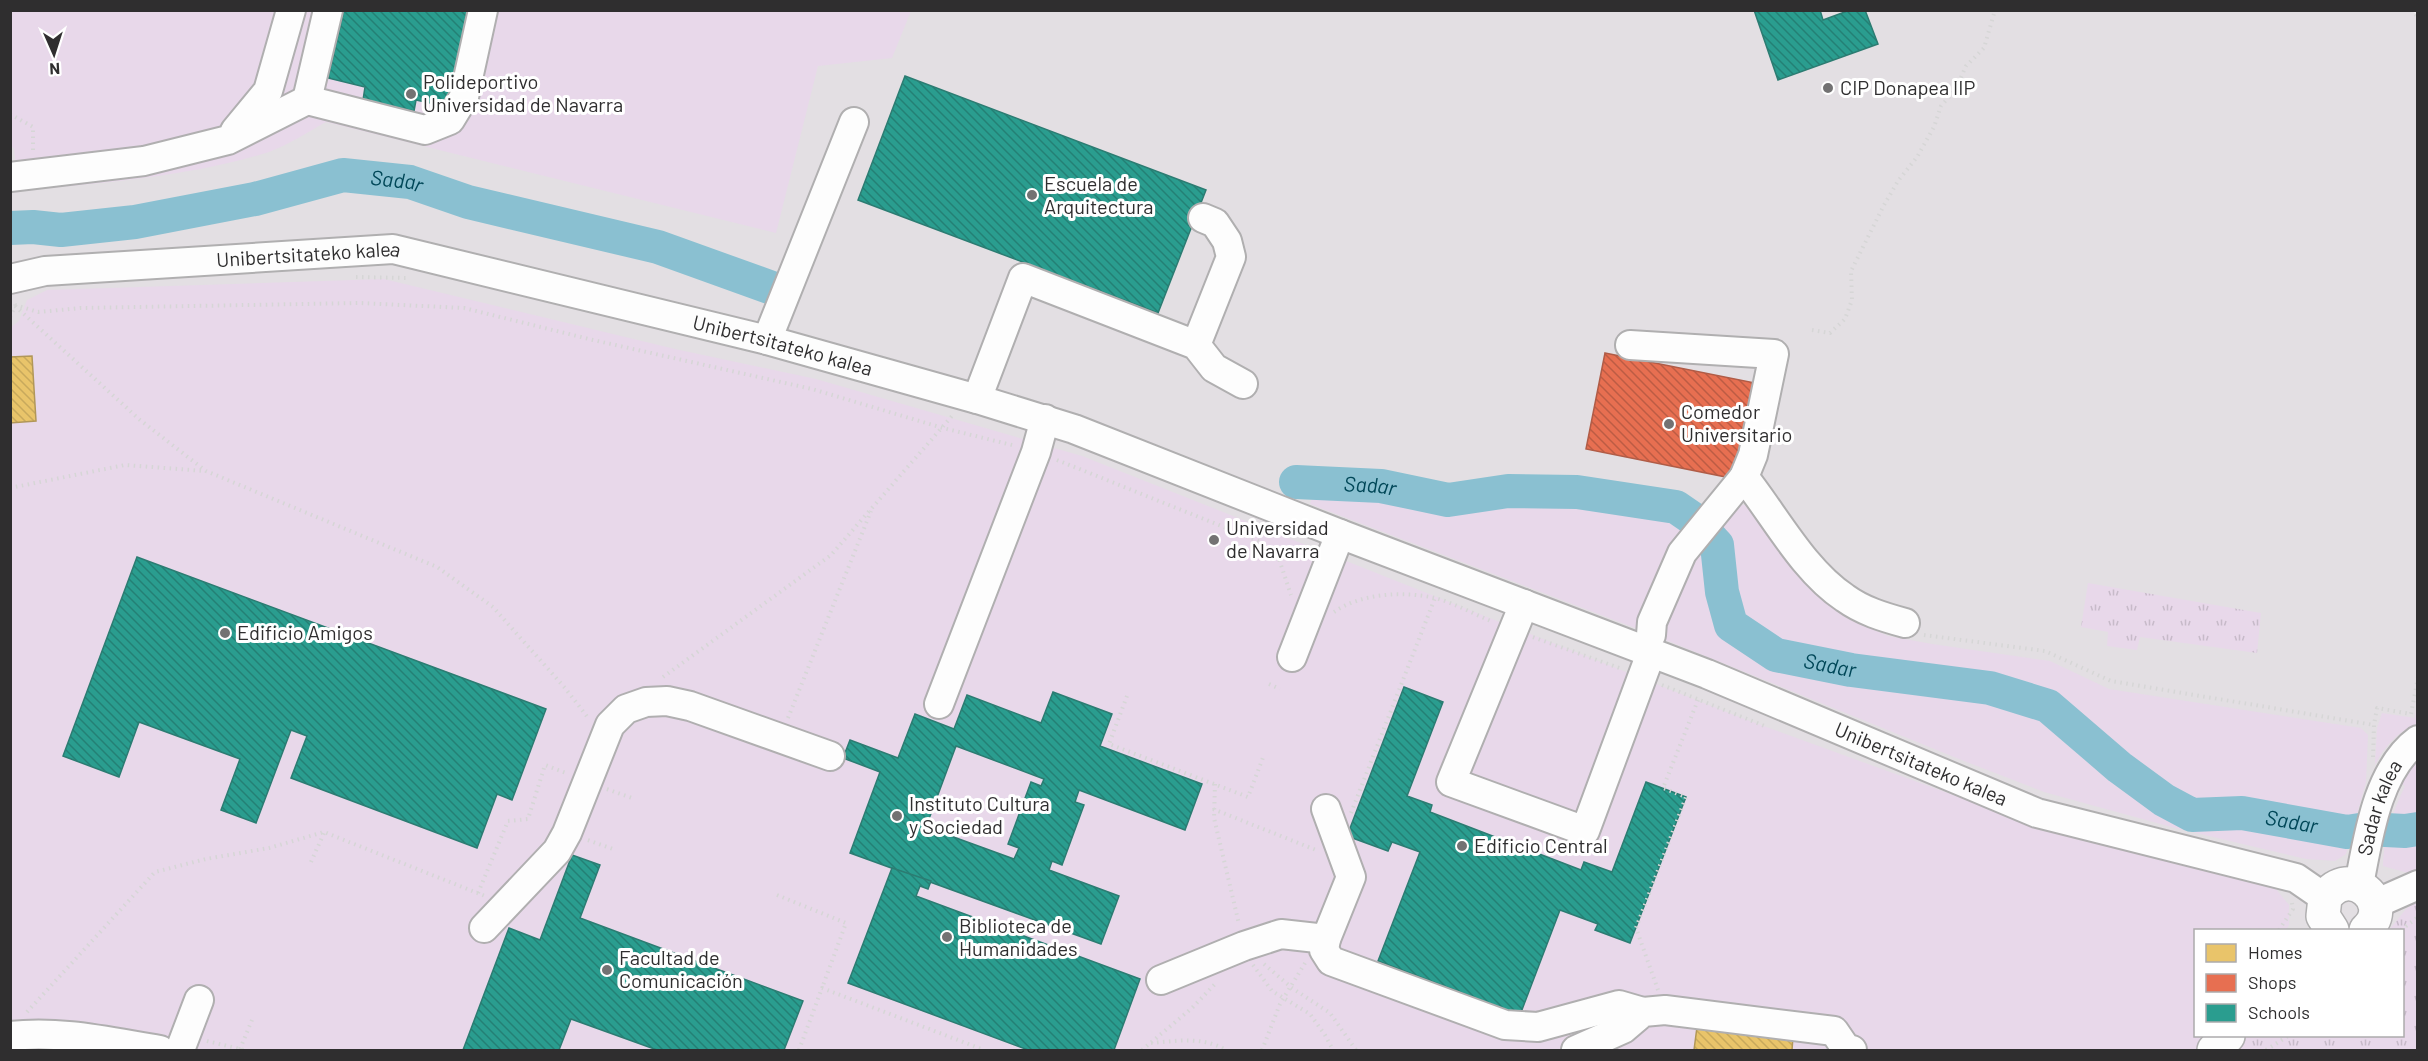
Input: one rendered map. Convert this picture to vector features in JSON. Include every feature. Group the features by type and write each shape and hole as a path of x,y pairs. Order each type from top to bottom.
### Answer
{"main road":[{"path":"2331,929 2323,916 2325,898 2339,885 2349,883 2367,907"},
{"path":"2214,1050 2226,1037"}],"street":[{"path":"228,140 268,91 291,10"},
{"path":"307,100 328,10"},
{"path":"22,175 144,161 228,140 307,100 425,130 450,120 464,98 483,10"},
{"path":"767,340 854,122"},
{"path":"1196,345 1231,257 1227,241 1215,224 1203,218"},
{"name":"Unibertsitateko kalea","path":"16,294 45,271 393,249 767,340 966,406 1045,419 1524,604 1648,655 1707,674 2037,813 2296,878 2325,898"},
{"path":"966,406 1023,278 1196,345 1214,368 1243,384"},
{"path":"1524,604 1451,782 1585,831 1648,655 1652,622 1682,553 1744,477 1753,455 1774,354 1630,345"},
{"path":"939,704 1036,452 1045,419"},
{"path":"1744,477 1808,564 1834,590 1845,599 1878,616 1912,628"},
{"path":"1292,657 1340,534"},
{"path":"484,928 557,851 567,833 610,725 626,709 646,702 667,701 690,706 830,756"},
{"name":"Sadar kalea","path":"2367,907 2367,846 2382,792 2397,759 2418,740"},
{"path":"1326,809 1351,877 1327,950"},
{"path":"2367,907 2418,885"},
{"path":"1161,980 1244,946 1281,934 1327,950 1504,1025 1538,1027 1619,1005 1834,1031 1847,1050 1851,1050"},
{"path":"180,1050 199,1000"},
{"path":"1576,1050 1623,1029 1654,1011"},
{"path":"19,1034 38,1033 75,1037 160,1050"}],"path":[{"path":"1812,330 1830,333 1845,320 1852,300 1851,271 1898,181 1917,157 1934,127 1941,106 1956,89 1966,66 1984,48 1995,10"},
{"path":"2411,10 2418,17"},
{"path":"10,114 33,127 22,175"},
{"name":"Unibertsitateko kalea","path":"352,277 408,278"},
{"path":"10,317 16,294"},
{"path":"16,294 38,312 81,308 360,303 464,308 593,340 812,389 943,428 1036,452 1261,542 1278,556 1292,598"},
{"path":"16,294 140,420 206,471 437,567 493,607 565,688 605,739"},
{"path":"662,678 831,555 943,428 966,406"},
{"path":"10,488 125,465 206,471"},
{"path":"781,739 872,507"},
{"path":"1327,617 1354,601 1375,596 1436,598 1513,630 1648,655 1698,701"},
{"path":"1213,809 1342,853 1436,598"},
{"path":"1912,628 2045,651 2111,681 2374,725"},
{"path":"1654,1011 1636,928 1686,797 1663,788 1707,674"},
{"path":"2373,758 2377,708 2411,714 2418,677"},
{"path":"1269,684 1281,689"},
{"path":"1127,696 1109,744 1248,797 1264,755"},
{"path":"478,893 508,821 528,819 546,765"},
{"path":"1215,784 1213,809 1244,946 1258,973 1272,991 1283,1000 1301,1007 1310,1014 1333,1050"},
{"path":"19,1034 155,872 206,859 269,848 324,832 508,905"},
{"path":"311,862 324,832"},
{"path":"777,895 846,923 799,1050"},
{"path":"2280,929 2293,909 2291,901"},
{"path":"2403,929 2418,917"},
{"path":"1244,946 1292,988 1330,1013 1356,1050"},
{"path":"1262,1050 1283,1000 1308,957 1327,950"},
{"path":"1142,1050 1192,1008 1222,976"},
{"path":"822,988 984,1050"},
{"path":"240,1049 252,1020"},
{"path":"2266,1050 2285,1037"},
{"path":"1150,1043 1193,1039 1226,1050"}],"shaded area":[{"name":"Universidad de Navarra","path":"10,11 2412,11 2418,16 2417,1050 11,1050"}],"green space":[{"name":"Polideportivo Universidad de Navarra","path":"10,11 911,11 892,58 818,66 776,233 326,122 269,152 207,168 145,178 19,191 14,148 10,147"},
{"path":"384,279 675,349 816,379 1082,456 1739,717 2030,823 2275,888 2289,905 2289,925 2287,929 2194,929 2194,1037 2212,1037 2199,1050 11,1050 10,328 19,321 27,300 47,290"},
{"path":"1315,488 1352,492 1428,513 1456,513 1473,507 1507,503 1565,501 1674,519 1720,522 1735,507 1748,505 1754,507 1824,596 1856,622 1888,636 2050,661 2109,689 2361,728 2368,735 2366,782 2346,854 2335,861 2306,859 2175,828 2044,792 1651,634 1310,504"},
{"path":"2088,583 2261,613 2257,653 2140,637 2137,650 2107,646 2108,632 2081,627"},
{"path":"2417,702 2417,724 2392,740 2375,765 2377,728 2382,713 2415,718"},
{"path":"2417,761 2417,869 2408,873 2383,866 2383,856 2396,805 2405,786 2400,783"},
{"path":"2417,901 2417,1050 2235,1050 2246,1039 2244,1037 2404,1037 2404,929 2390,929 2406,909"}],"building: Homes":[{"path":"32,356 36,421 10,423 10,357"},
{"path":"1697,1027 1793,1037 1792,1050 1694,1050"}],"building: Shops":[{"name":"Comedor Universitario","path":"1605,353 1755,383 1736,479 1586,449"}],"building: Schools":[{"path":"344,10 477,10 454,108 416,100 414,111 363,100 365,87 328,78"},
{"path":"1754,10 1820,10 1823,20 1850,10 1865,10 1878,44 1778,80"},
{"name":"Escuela de Arquitectura","path":"905,76 1206,190 1158,313 858,200"},
{"name":"Edificio Amigos","path":"137,557 546,709 512,800 497,794 477,848 291,778 307,736 291,730 256,823 221,810 240,759 139,722 119,777 63,756"},
{"name":"Edificio Central","path":"1404,687 1443,702 1407,796 1432,805 1430,812 1581,870 1584,862 1612,872 1646,782 1686,797 1630,943 1595,930 1598,924 1560,910 1520,1015 1378,961 1420,852 1392,842 1388,851 1347,836"},
{"name":"Instituto Cultura y Sociedad","path":"1053,692 1112,714 1100,746 1202,784 1185,830 1079,790 1075,802 1084,805 1062,865 1052,861 1049,870 1119,896 1101,944 850,853 880,772 843,758 850,740 898,758 915,714 954,729 967,695 1041,723","holes":["956,746 1044,779 1041,786 1031,782 1008,844 1019,848 1014,859 926,827"]},
{"name":"Facultad de Comunicación","path":"572,855 600,865 580,918 803,1001 784,1050 657,1050 571,1019 559,1050 463,1050 509,928 540,940"},
{"name":"Biblioteca de Humanidades","path":"892,868 931,881 928,889 920,886 916,896 1140,979 1114,1050 1028,1050 848,983"}],"waterway":[{"name":"Sadar","path":"10,228 33,227 61,230 135,222 255,199 343,175 410,182 468,202 658,247 772,288"},
{"name":"Sadar","path":"1296,482 1381,486 1448,500 1508,491 1577,492 1676,507 1692,518 1717,545 1722,592 1731,625 1776,655 1851,670 1990,688 2048,706 2119,767 2164,800 2192,815 2242,813 2347,832 2366,829 2405,831 2418,829"}],"place":[{"name":"CIP Donapea IIP","path":"1828,88"},
{"name":"Polideportivo Universidad de Navarra","path":"411,94"},
{"name":"Escuela de Arquitectura","path":"1032,195"},
{"name":"Comedor Universitario","path":"1669,424"},
{"name":"Universidad de Navarra","path":"1214,540"},
{"name":"Edificio Amigos","path":"225,633"},
{"name":"Instituto Cultura y Sociedad","path":"897,816"},
{"name":"Edificio Central","path":"1462,846"},
{"name":"Biblioteca de Humanidades","path":"947,937"},
{"name":"Facultad de Comunicación","path":"607,970"}]}
